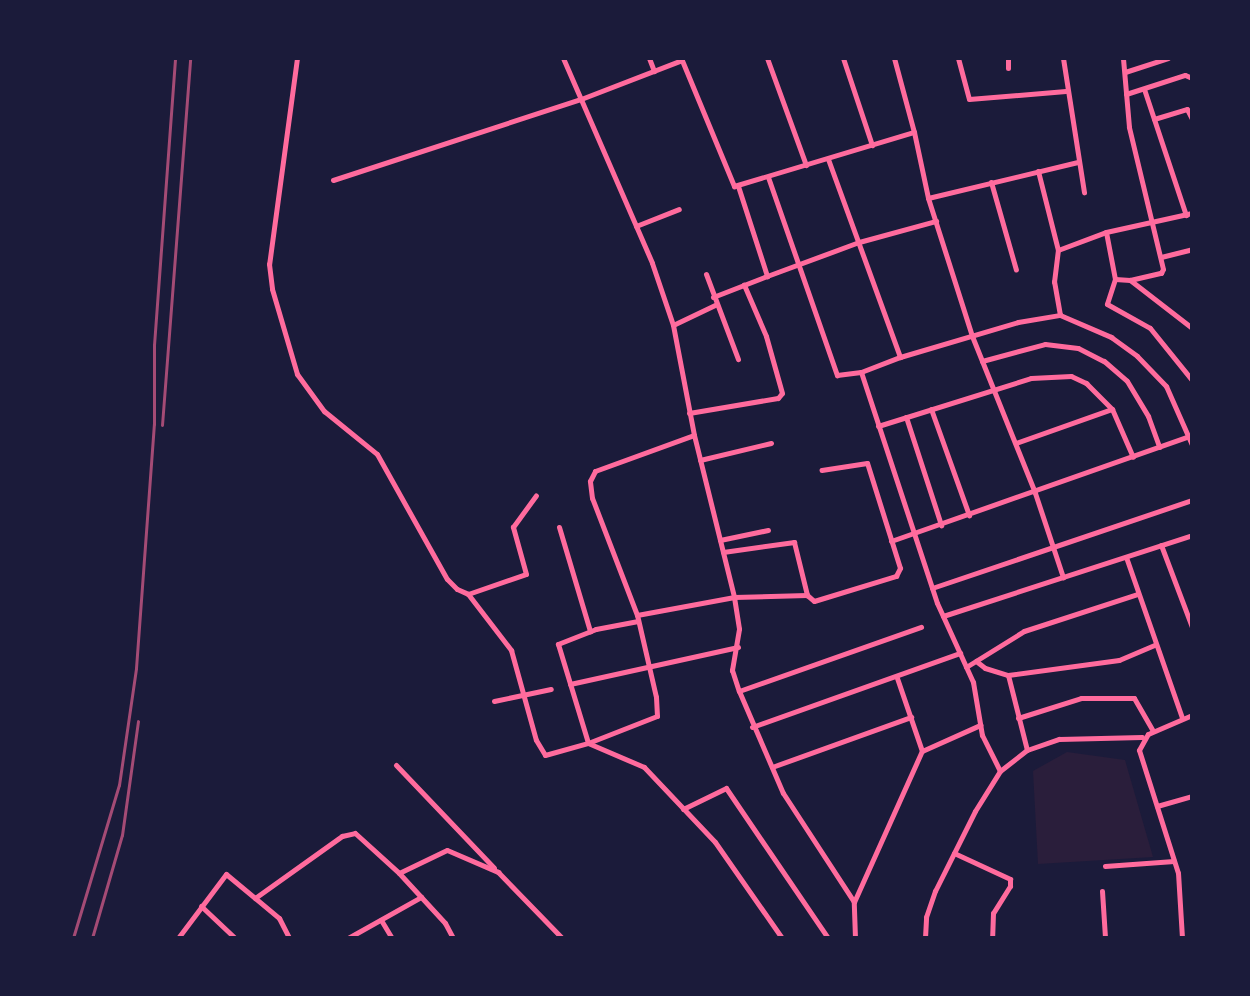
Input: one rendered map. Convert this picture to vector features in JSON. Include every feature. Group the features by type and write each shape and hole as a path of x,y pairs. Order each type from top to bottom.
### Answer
{"street":[{"path":"297,58 269,264 291,360 302,383 324,411 377,454 447,579 468,594 508,644 536,740 545,755 588,743 657,716 638,618 592,498 591,476 606,467 694,435"},
{"path":"563,58 636,226 673,325 689,413 734,597 738,647 732,670 739,691 752,727 783,793 854,902"},
{"path":"648,58 654,71"},
{"path":"767,58 806,165"},
{"path":"843,58 872,145"},
{"path":"894,58 914,132 928,198 972,336 995,388 1035,493 1063,577"},
{"path":"958,58 969,99 1066,91"},
{"path":"1008,58 1008,68"},
{"path":"1063,58 1066,91 1084,192"},
{"path":"1115,279 1130,280 1161,273 1161,257 1153,220 1129,127 1124,58"},
{"path":"1125,72 1168,58"},
{"path":"333,180 581,99 681,59 729,181 738,186 767,276"},
{"path":"1126,94 1185,75 1191,78"},
{"path":"1058,250 1106,232 1189,214 1144,89"},
{"path":"1154,118 1187,109 1191,119"},
{"path":"738,186 914,132"},
{"path":"828,159 900,357"},
{"path":"928,198 1078,162"},
{"path":"1038,171 1058,250 1054,282 1060,315"},
{"path":"768,177 837,375 861,372 900,357 972,336 1060,315 1111,337 1137,356 1163,381 1191,445"},
{"path":"991,182 1016,270"},
{"path":"636,226 679,209"},
{"path":"713,297 859,242 936,221"},
{"path":"1106,232 1115,279 1107,303 1150,328 1191,380"},
{"path":"1161,257 1191,249"},
{"path":"706,274 715,305 738,359"},
{"path":"1130,280 1191,328"},
{"path":"689,413 778,398 782,393 766,336 744,285"},
{"path":"673,325 715,305"},
{"path":"982,361 1045,344 1078,348 1104,361 1127,381 1148,416 1159,447"},
{"path":"861,372 932,588 973,682 980,725 1000,771"},
{"path":"878,426 995,388 1043,376 1071,376 1086,383 1112,409 1133,457"},
{"path":"931,409 969,515"},
{"path":"1016,443 1112,409"},
{"path":"906,417 941,525"},
{"path":"891,541 1035,493 1189,436"},
{"path":"700,460 771,443"},
{"path":"723,552 794,542 807,595 814,601 896,576 900,568 867,463 822,470"},
{"path":"468,594 526,574 513,526 536,495"},
{"path":"932,588 1191,500"},
{"path":"559,527 590,631"},
{"path":"720,540 768,530"},
{"path":"943,616 1191,535"},
{"path":"1161,545 1191,627"},
{"path":"1126,556 1137,594 1182,718"},
{"path":"966,667 1024,631 1137,594"},
{"path":"782,938 715,842 644,767 588,743 558,644 590,631 638,618 734,597 807,595"},
{"path":"739,691 921,627"},
{"path":"976,661 984,668 1008,675 1119,660 1155,645"},
{"path":"570,684 738,647"},
{"path":"752,727 897,678 960,653"},
{"path":"1008,675 1027,750"},
{"path":"897,678 922,751"},
{"path":"494,701 551,689"},
{"path":"1018,718 1081,698 1134,698 1153,731"},
{"path":"925,938 926,917 954,853 1000,771 1027,750 1080,736 1142,738 1191,715"},
{"path":"772,767 911,717"},
{"path":"855,938 854,902 922,751 980,725"},
{"path":"1142,738 1138,750 1182,889 1182,938"},
{"path":"396,765 562,938"},
{"path":"683,809 726,788 828,938"},
{"path":"1157,806 1191,796"},
{"path":"255,898 351,833 359,834 421,897 453,938"},
{"path":"399,873 444,850 498,872"},
{"path":"954,853 1010,879 1010,886 993,913 992,938"},
{"path":"1105,866 1174,861"},
{"path":"178,938 226,874 279,918 289,938"},
{"path":"1102,891 1105,938"},
{"path":"348,938 421,897"},
{"path":"201,906 235,938"},
{"path":"381,920 392,938"},
{"path":"360,931 364,938"}],"shaded area":[{"path":"1067,752 1125,760 1153,857 1038,864 1033,771"}],"railway":[{"path":"73,938 119,785 136,668 154,424 154,345 175,58"},
{"path":"162,425 190,58"},
{"path":"92,938 122,835 138,721"}]}
